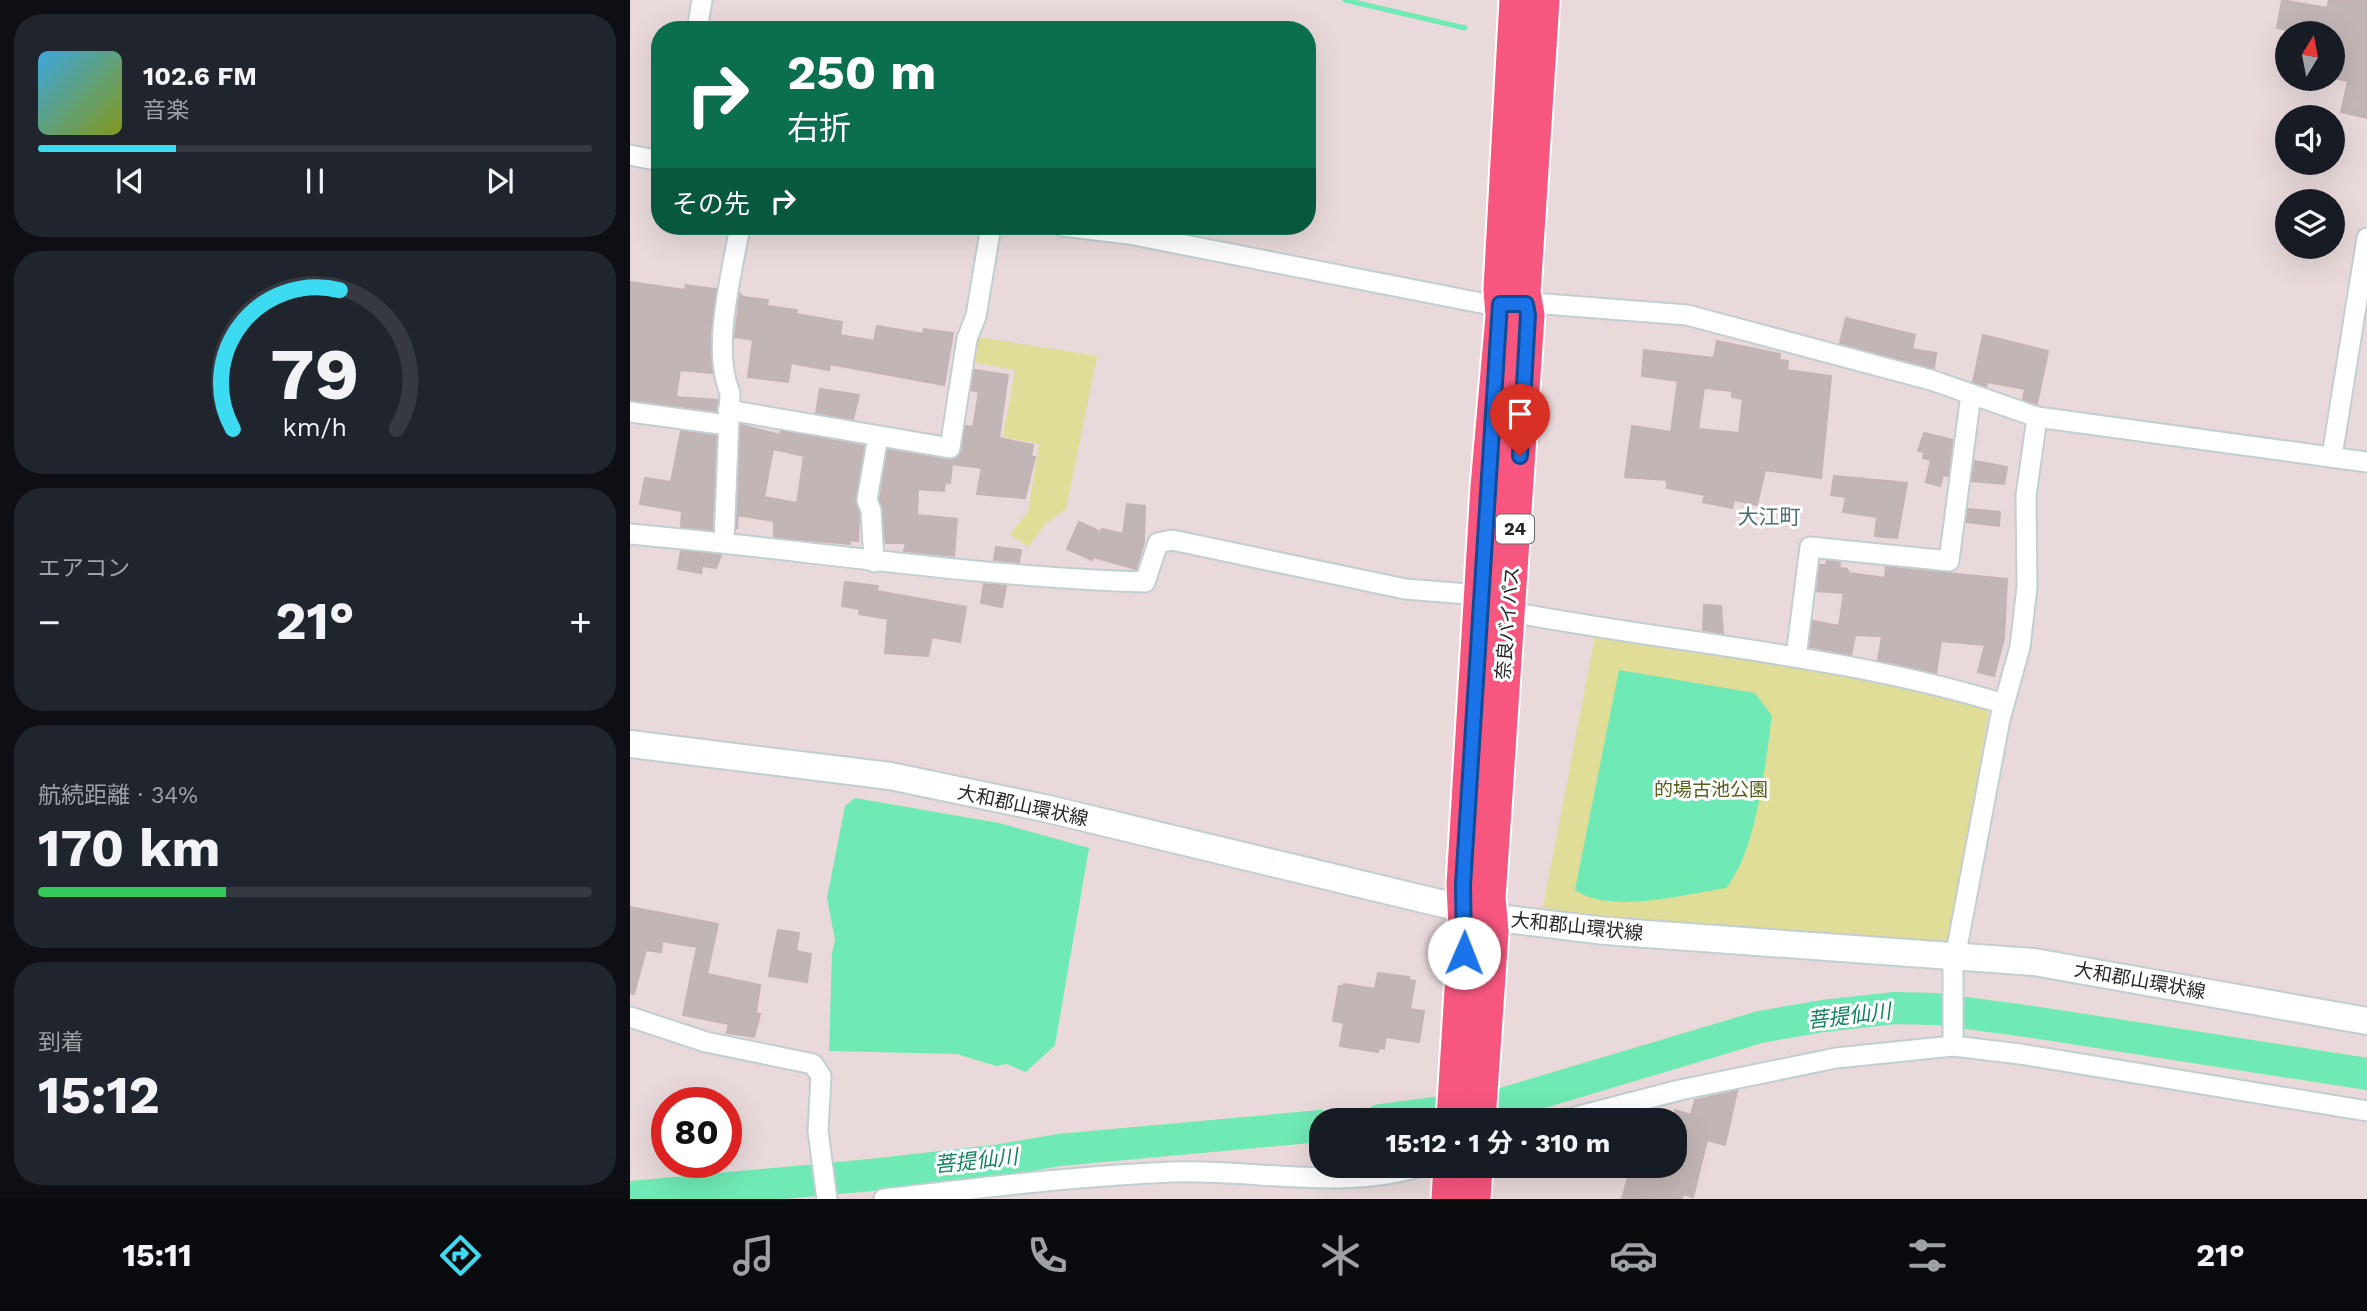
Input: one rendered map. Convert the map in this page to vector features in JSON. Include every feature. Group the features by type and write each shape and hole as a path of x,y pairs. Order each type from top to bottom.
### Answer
{"highway":[{"name":"奈良バイパス","path":"1457,1108 1471,1059 1492,932 1477,913 1463,885 1493,603 1513,304 1516,0"},
{"name":"奈良バイパス","path":"1513,304 1524,292 1543,0"},
{"name":"奈良バイパス","path":"1471,1059 1477,1108"},
{"path":"1448,1199 1449,1178"},
{"path":"1474,1199 1475,1178"}],"main road":[{"name":"大和郡山環状線","path":"630,744 890,776 1057,811 1477,913 1605,930 1954,962 2070,967 2367,1021"}],"street":[{"path":"698,21 702,0"},
{"path":"630,155 651,159"},
{"path":"724,542 730,393 722,375 726,310 738,235"},
{"path":"630,412 728,418 878,436 950,448 967,339 976,316 990,235"},
{"path":"1134,235 1406,290 1513,304 1687,315 1931,380 2037,417 2367,462"},
{"path":"2332,456 2367,238"},
{"path":"1796,657 1810,547 1949,561 1971,394"},
{"path":"1953,1041 1954,962 2004,704 2020,647 2027,587 2026,496 2037,417"},
{"path":"874,562 871,510 867,500 878,436"},
{"path":"630,534 724,542 874,562 1145,582 1158,543 1172,540 1405,589 1932,682 2004,704"},
{"path":"630,1017 706,1042 813,1064 821,1076 818,1131 827,1199"},
{"path":"1610,1108 1680,1090 1836,1058 1953,1041 2367,1111"},
{"path":"884,1199 1020,1183 1173,1172 1254,1174 1325,1180 1339,1178"}],"green space":[{"path":"972,336 1097,356 1066,509 1045,524 1028,547 1010,534 1028,512 1039,444 1003,437 1015,370 967,361"},
{"name":"的場古池公園","path":"1596,631 1933,688 1989,709 1949,941 1605,922 1543,907"}],"shaded area":[{"path":"1619,670 1755,693 1772,716 1763,782 1752,830 1737,872 1726,888 1628,902 1590,897 1575,890"},
{"path":"855,798 999,823 1089,848 1055,1045 1026,1072 1006,1064 996,1066 957,1054 829,1051 832,953 835,940 827,898 845,806"}],"building":[{"path":"2282,0 2327,8 2329,0 2367,0 2367,118 2345,113 2345,105 2343,105 2348,81 2345,80 2345,21 2278,21"},
{"path":"630,282 685,290 686,285 716,289 710,333 712,373 680,370 676,397 717,400 716,411 630,400"},
{"path":"740,294 743,297 768,300 767,306 797,310 796,314 842,322 840,335 874,341 877,326 923,334 924,329 953,333 944,385 830,364 829,370 791,363 788,382 748,377 753,340 735,337"},
{"path":"1846,318 1915,335 1912,349 1936,353 1934,368 1840,343"},
{"path":"1983,335 2048,351 2037,404 2023,399 2025,389 1987,382 1986,386 1973,382"},
{"path":"1717,341 1780,354 1779,360 1788,361 1787,370 1831,376 1821,478 1765,470 1757,505 1734,500 1732,508 1703,502 1705,495 1667,488 1667,480 1625,477 1632,426 1671,432 1678,381 1642,376 1644,350 1714,358","holes":["1704,388 1732,391 1732,397 1743,399 1739,433 1698,429"]},
{"path":"975,370 1008,375 999,438 1033,445 1031,456 1035,457 1025,498 977,494 982,468 952,464 950,483 945,482 944,491 918,489 917,515 957,519 954,556 904,551 906,543 886,543 880,499 888,450 948,460 959,456 966,426 973,427 979,392 971,390"},
{"path":"820,389 859,395 853,419 816,413"},
{"path":"741,425 780,435 781,431 864,446 855,498 859,513 858,541 850,540 850,544 774,537 774,521 738,515","holes":["773,449 804,456 797,503 764,497"]},
{"path":"681,431 716,436 712,530 681,527 682,511 640,504 645,478 671,482"},
{"path":"1924,433 1953,440 1948,476 1943,475 1940,486 1926,482 1931,460 1923,458 1924,452 1918,451"},
{"path":"1975,461 2007,467 2004,484 1972,481"},
{"path":"1834,476 1907,483 1897,538 1875,536 1877,517 1843,512 1846,497 1831,495"},
{"path":"1127,504 1145,506 1144,542 1136,569 1093,557 1092,560 1067,549 1079,522 1101,532 1102,529 1123,534"},
{"path":"1968,509 2000,512 1999,526 1966,522"},
{"path":"996,547 1021,550 1019,562 994,560"},
{"path":"681,551 721,555 716,568 702,566 701,573 678,569"},
{"path":"1827,561 1840,562 1839,568 1847,569 1849,573 1885,578 1886,567 2007,579 2004,638 1994,676 1978,672 1985,645 1941,641 1936,673 1878,660 1882,636 1855,635 1851,655 1810,647 1813,621 1839,626 1844,593 1817,591 1820,565 1826,565"},
{"path":"845,582 878,586 877,591 966,607 960,642 932,637 928,656 885,653 888,619 859,614 860,609 842,606"},
{"path":"984,584 1006,586 1002,607 981,603"},
{"path":"1704,605 1721,606 1723,633 1703,630"},
{"path":"630,907 718,924 707,974 760,985 756,1013 760,1014 754,1037 727,1033 729,1024 683,1015 697,947 662,941 661,952 646,950 634,994 630,993"},
{"path":"778,930 799,933 796,951 811,954 807,982 769,976"},
{"path":"1378,973 1409,977 1408,980 1415,981 1410,1009 1424,1011 1419,1042 1386,1037 1384,1049 1379,1048 1378,1052 1340,1046 1344,1023 1333,1021 1339,986 1344,984 1375,989"},
{"path":"1737,1091 1725,1145 1707,1140 1693,1197 1683,1194 1682,1199 1622,1199 1628,1178 1687,1178 1687,1114 1691,1115 1695,1100"}],"waterway":[{"path":"1345,0 1465,28"},
{"name":"菩提仙川","path":"1472,1108 1502,1104 1760,1027 1823,1016 1895,1008 1936,1009 2033,1022 2367,1074"},
{"name":"菩提仙川","path":"630,1197 871,1175 995,1161 1059,1150 1309,1127"}],"district":[{"name":"大江町","path":"1769,517"}],"route":[{"path":"1464,953 1463,885 1487,487 1502,316 1500,304 1526,304 1528,315 1520,456"}]}
